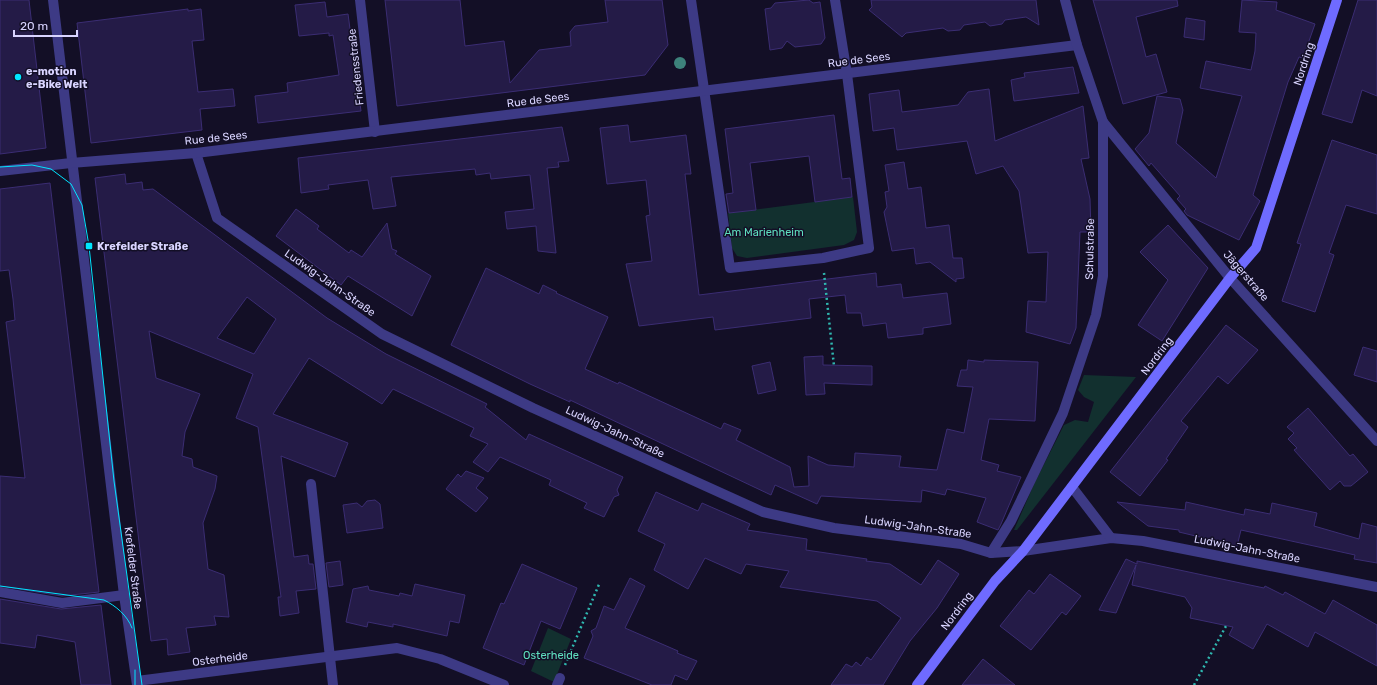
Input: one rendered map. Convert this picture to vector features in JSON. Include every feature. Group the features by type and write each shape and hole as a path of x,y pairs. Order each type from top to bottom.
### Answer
{"main road":[{"name":"Nordring","path":"917,685 994,581 1023,551 1230,278 1256,248 1337,0"}],"street":[{"name":"Krefelder Straße","path":"53,0 71,163 124,595 137,683"},
{"name":"Friedensstraße","path":"360,0 375,132"},
{"path":"691,0 730,268 823,258 869,248 847,74 835,0"},
{"name":"Schulstraße","path":"991,553 1011,521 1063,412 1096,315 1103,276 1103,122 1077,45 1065,0"},
{"name":"Rue de Sees","path":"0,170 196,153 1077,45"},
{"name":"Jägerstraße","path":"1103,122 1230,278 1377,441"},
{"name":"Ludwig-Jahn-Straße","path":"196,153 218,218 382,334 541,411 763,512 834,528 961,544 991,553 1023,551 1111,538 1143,541 1377,587"},
{"path":"310,484 333,685"},
{"path":"1072,487 1111,538"},
{"path":"0,592 62,603 124,595"},
{"name":"Osterheide","path":"137,683 397,648 440,658 504,685"}],"path":[{"path":"823,258 834,366"},
{"path":"558,682 600,582"},
{"path":"1194,685 1226,626"}],"green space":[{"name":"Am Marienheim","path":"853,197 857,232 854,240 844,245 747,258 737,256 732,248 728,213"},
{"path":"1084,375 1136,377 1017,530 1014,530 1035,482 1064,425 1075,420 1088,422 1094,402 1084,397 1078,390"},
{"name":"Osterheide","path":"548,628 571,639 554,682 531,671"}],"building":[{"path":"0,0 29,0 46,148 0,154"},
{"path":"385,0 460,0 465,46 504,41 510,83 539,50 571,46 570,32 575,26 608,22 605,0 662,0 668,45 645,75 397,106"},
{"path":"809,0 813,3 820,2 825,38 821,44 795,47 787,41 782,48 770,50 765,9 771,8 775,3"},
{"path":"871,0 1036,0 1039,25 1026,17 1005,20 1002,24 990,26 985,22 964,25 960,30 948,31 943,28 906,33 902,37 869,10 872,7"},
{"path":"1093,0 1177,0 1178,6 1136,17 1146,57 1156,54 1167,92 1123,104"},
{"path":"1242,0 1277,2 1276,10 1315,24 1303,58 1299,57 1288,82 1253,195 1260,201 1239,240 1187,215 1184,211 1186,209 1177,199 1180,196 1151,163 1149,166 1135,149 1149,133 1157,96 1180,99 1183,110 1176,143 1216,178 1242,96 1200,88 1206,61 1251,70 1255,51 1256,33 1239,32"},
{"path":"1358,0 1377,0 1377,96 1362,90 1352,123 1322,114"},
{"path":"325,2 327,17 348,14 361,111 258,123 255,96 288,92 287,83 339,75 333,35 329,36 329,33 299,36 295,5"},
{"path":"188,9 188,11 201,9 204,40 192,41 198,92 233,89 235,106 200,109 202,130 91,143 77,23"},
{"path":"1186,18 1205,21 1204,40 1184,37"},
{"path":"1073,67 1079,93 1014,101 1011,80 1025,77 1024,73"},
{"path":"989,89 995,141 1083,106 1089,158 1081,159 1090,199 1091,232 1080,232 1076,328 1070,344 1026,332 1028,301 1046,302 1048,252 1028,253 1019,191 1003,166 976,174 967,141 897,150 894,128 873,131 869,94 899,90 902,112 958,105 968,92"},
{"path":"834,115 842,179 850,178 852,197 815,202 809,156 750,163 756,210 729,213 726,194 733,193 725,129"},
{"path":"628,125 630,142 686,135 691,174 685,174 699,295 876,273 877,287 901,284 903,298 947,293 951,324 923,328 923,334 888,338 886,323 863,326 861,313 847,313 845,295 809,299 811,318 715,330 713,317 639,326 626,264 652,261 646,216 650,215 646,180 607,184 600,128"},
{"path":"562,127 569,161 558,162 559,167 547,168 556,253 538,251 536,226 507,229 505,212 534,209 530,175 491,179 490,173 476,175 475,169 391,177 396,206 373,209 368,180 328,185 329,189 301,193 298,158"},
{"path":"1332,140 1377,155 1377,214 1346,205 1329,253 1334,255 1315,312 1282,301 1301,244 1297,243"},
{"path":"904,162 908,189 921,187 926,228 949,225 953,258 962,258 964,278 956,279 956,282 930,262 916,264 914,248 892,251 884,212 887,207 885,192 889,191 885,165"},
{"path":"125,174 126,184 142,182 143,190 153,189 327,318 386,354 487,404 485,407 526,440 529,434 623,477 617,490 619,495 614,497 604,517 584,508 587,503 549,485 551,480 500,457 488,472 473,462 488,444 470,436 474,428 393,389 382,404 309,358 273,414 348,443 335,477 281,456 294,557 308,555 309,564 313,564 316,589 296,591 299,613 280,616 278,597 281,597 258,427 236,418 253,374 149,331 156,378 200,394 185,432 182,456 192,459 193,467 217,476 215,489 203,523 208,569 224,575 229,617 214,616 216,625 186,628 190,652 168,655 167,639 151,641 95,178","holes":["247,297 276,319 254,354 217,338"]},
{"path":"50,183 99,592 62,596 0,586 0,476 25,478 6,322 15,320 13,299 9,270 0,271 0,189"},
{"path":"296,209 319,226 317,229 349,253 351,250 362,257 387,223 392,249 397,251 395,254 431,276 412,316 348,276 341,285 276,236"},
{"path":"1168,225 1208,268 1162,341 1138,325 1168,280 1140,252"},
{"path":"486,268 539,294 543,285 557,292 556,293 608,317 585,369 618,384 619,382 721,429 724,423 741,430 736,440 790,467 794,487 809,486 808,456 828,465 854,467 855,453 901,456 899,467 937,470 947,429 964,433 973,387 957,386 961,370 967,370 968,360 984,362 984,360 1038,362 1035,421 989,419 981,460 999,465 997,471 1021,477 998,530 977,522 986,498 947,489 945,495 922,490 921,502 821,496 817,504 775,485 771,495 570,400 570,402 530,384 451,345"},
{"path":"1226,325 1258,350 1228,384 1218,376 1181,421 1188,427 1166,459 1168,460 1140,496 1110,472"},
{"path":"1363,347 1377,351 1377,382 1354,375"},
{"path":"823,356 823,365 872,366 872,385 824,383 825,394 806,395 804,357"},
{"path":"770,362 776,390 758,394 752,366"},
{"path":"1308,408 1350,456 1353,454 1368,472 1351,486 1344,486 1340,481 1330,490 1294,450 1297,448 1288,439 1294,433 1287,427"},
{"path":"466,471 484,478 476,488 488,498 476,512 446,489 458,474 461,477"},
{"path":"656,492 698,511 702,503 750,524 747,530 807,539 806,550 890,564 921,585 938,560 959,574 937,608 910,641 883,685 831,685 846,664 852,667 856,662 861,666 867,657 871,660 901,618 877,601 780,587 789,571 746,564 741,574 705,558 688,589 654,570 665,544 638,531"},
{"path":"375,500 380,504 383,528 347,533 343,505 357,503 362,507 367,501"},
{"path":"1117,502 1185,510 1186,502 1244,515 1245,509 1270,514 1272,503 1317,513 1314,526 1359,539 1362,523 1377,527 1377,563 1354,559 1355,555 1241,530 1237,546 1179,532 1179,530 1148,526"},
{"path":"1126,559 1137,564 1137,561 1264,588 1265,586 1283,595 1285,592 1325,614 1333,600 1377,625 1377,666 1315,632 1308,647 1267,624 1253,649 1229,635 1233,627 1190,618 1192,608 1185,597 1132,585 1136,565 1116,613 1099,610"},
{"path":"340,561 343,585 329,587 326,563"},
{"path":"522,564 577,588 560,629 541,621 524,665 483,648 501,603 504,604"},
{"path":"1050,574 1081,596 1066,615 1062,612 1031,650 1000,626 1029,590 1034,594"},
{"path":"630,578 645,586 625,628 697,661 687,680 675,675 671,685 652,685 584,658 593,636 591,631 596,628 604,606 614,610"},
{"path":"415,584 465,595 459,623 450,621 447,636 393,624 393,627 368,622 367,627 346,622 353,589 368,586 369,590 399,596 400,593 412,596"},
{"path":"0,599 61,609 101,605 111,685 81,685 75,642 37,635 35,648 0,643"},
{"path":"983,659 1015,685 962,685"}],"tram line":[{"path":"0,167 32,165 51,169 71,184 82,205 89,246 114,481 142,685"},
{"path":"0,586 104,600 121,611 132,628"},
{"path":"135,670 135,685"}],"place":[{"name":"e-motion e-Bike Welt","path":"18,77"},
{"name":"Krefelder Straße","path":"89,246"}]}
